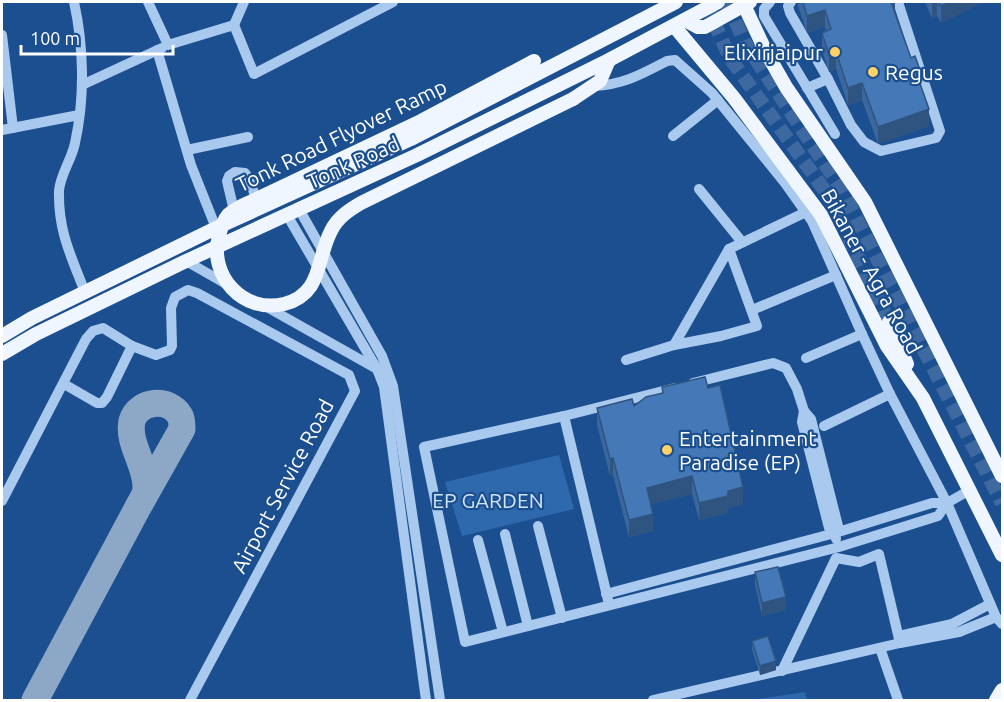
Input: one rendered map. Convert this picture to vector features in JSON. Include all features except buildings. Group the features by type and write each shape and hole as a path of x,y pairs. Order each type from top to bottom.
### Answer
{"main road":[{"name":"Tonk Road","path":"2,354 36,334 186,261 417,155 609,60 718,2"},
{"path":"680,23 705,27 747,3"},
{"name":"Bikaner - Agra Road","path":"747,3 766,52 786,87 829,138 865,202 1002,476"},
{"name":"Tonk Road","path":"2,336 216,228 411,139 668,4"},
{"name":"Bikaner - Agra Road","path":"680,23 821,215 887,346 922,398 1002,555"},
{"name":"Tonk Road Flyover Ramp","path":"562,61 546,59 534,61 421,121 265,195 229,215 220,228 216,259 220,273 231,290 243,298 263,305 285,304 296,299 312,285 332,229 345,213 573,99 594,86 604,75 609,60"},
{"path":"889,322 922,398"},
{"path":"996,700 1002,690"}],"street":[{"path":"74,2 82,85 75,144 59,188 60,214 62,231 86,292"},
{"path":"148,2 168,45"},
{"path":"244,2 234,25 254,74 393,2"},
{"path":"770,2 764,9 764,16 807,88 829,138 851,125"},
{"path":"791,2 788,6 790,13 828,79 851,125 864,142 882,151 922,142 939,135 940,131 898,2"},
{"path":"82,85 168,45 234,25"},
{"path":"2,40 7,129 79,116"},
{"path":"157,50 187,150 216,228"},
{"path":"594,86 612,86 625,82 667,61 675,60 718,100 813,221 862,334 890,394 947,503 999,620 959,632 899,639"},
{"path":"807,88 828,79"},
{"path":"674,136 718,100"},
{"path":"187,150 248,137"},
{"path":"236,219 227,181 229,176 235,172 245,173 249,178 259,208"},
{"path":"699,189 742,242"},
{"path":"293,212 377,369 384,387 426,700"},
{"path":"293,212 382,356 393,386 440,700"},
{"path":"674,345 729,249 806,212"},
{"path":"626,360 674,345 757,326 729,249"},
{"path":"186,261 377,369"},
{"path":"752,310 836,275"},
{"name":"Airport Service Road","path":"2,501 86,339 93,331 103,328 132,346 156,356 170,350 172,346 171,308 175,297 188,290 197,292 349,375 355,390 190,700"},
{"path":"806,358 862,334"},
{"path":"64,384 97,403 102,403 132,346"},
{"path":"838,547 835,534 829,528 802,422 804,411 797,389 786,368 773,363 564,416 424,447 465,642 838,547 938,516 947,503 970,490"},
{"path":"824,426 890,394"},
{"path":"564,416 609,606"},
{"path":"606,594 835,534 932,503 947,503"},
{"path":"538,526 562,618"},
{"path":"505,534 528,626"},
{"path":"478,540 503,632"},
{"path":"782,671 836,558 859,562 879,554 899,639"},
{"path":"653,700 880,648 899,639 952,624 990,604"},
{"path":"880,648 898,700"}],"green space":[{"name":"EP GARDEN","path":"559,455 574,509 462,536 445,482"},
{"path":"805,692 807,700 752,700"}],"taxiway":[{"path":"35,700 182,429 180,416 175,410 162,404 147,405 135,414 132,421 132,438 144,471 146,488 137,509"}],"tunnel":[{"path":"705,2 730,58 830,198 889,322"},
{"path":"727,2 745,43 842,190 1002,503"}],"place":[{"name":"Elixirjaipur","path":"835,52"},
{"name":"Regus","path":"873,72"},
{"name":"Entertainment Paradise (EP)","path":"667,450"}]}
